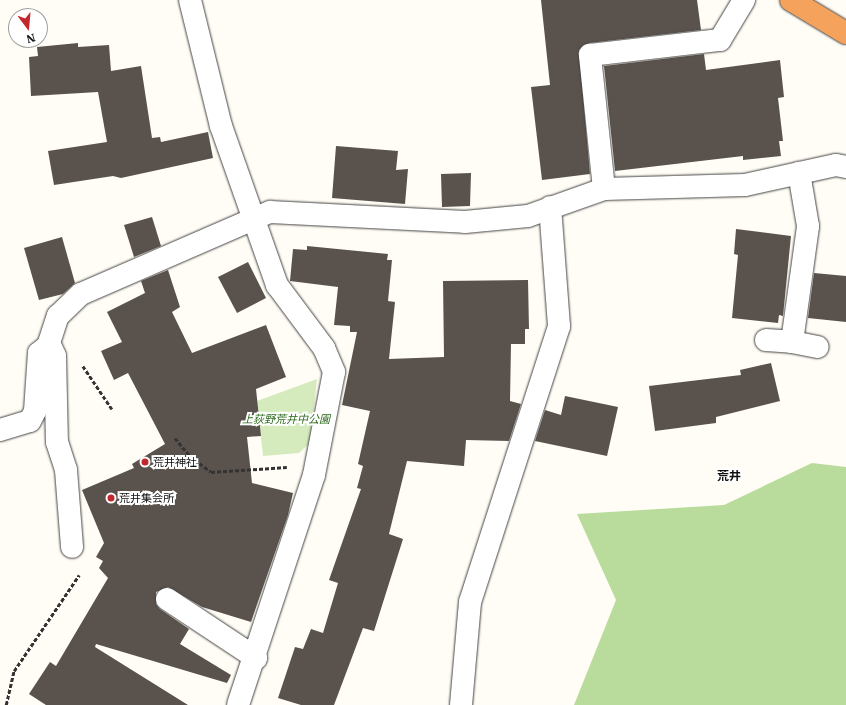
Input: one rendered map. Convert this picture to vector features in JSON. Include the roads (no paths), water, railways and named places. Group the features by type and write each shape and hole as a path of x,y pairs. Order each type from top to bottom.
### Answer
{"highway":[{"path":"791,0 846,33"}],"street":[{"path":"190,0 221,126 277,284 324,348 334,372 314,475 256,658 238,705"},
{"path":"604,189 590,54 720,40 744,0"},
{"path":"0,430 30,421 35,411 39,353 49,343 58,316 81,294 270,212 465,222 528,216 604,189 745,185 836,165 846,167"},
{"path":"792,342 808,226 799,173"},
{"path":"461,705 470,602 559,326 550,207"},
{"path":"766,340 792,342 818,347"},
{"path":"49,343 55,356 57,442 66,470 72,547"},
{"path":"167,599 256,658"}],"place":[{"name":"荒井神社","path":"145,462"},
{"name":"荒井集会所","path":"111,498"}],"district":[{"name":"荒井","path":"729,476"}],"park label":[{"name":"上荻野荒井中公園","path":"286,419"}]}
